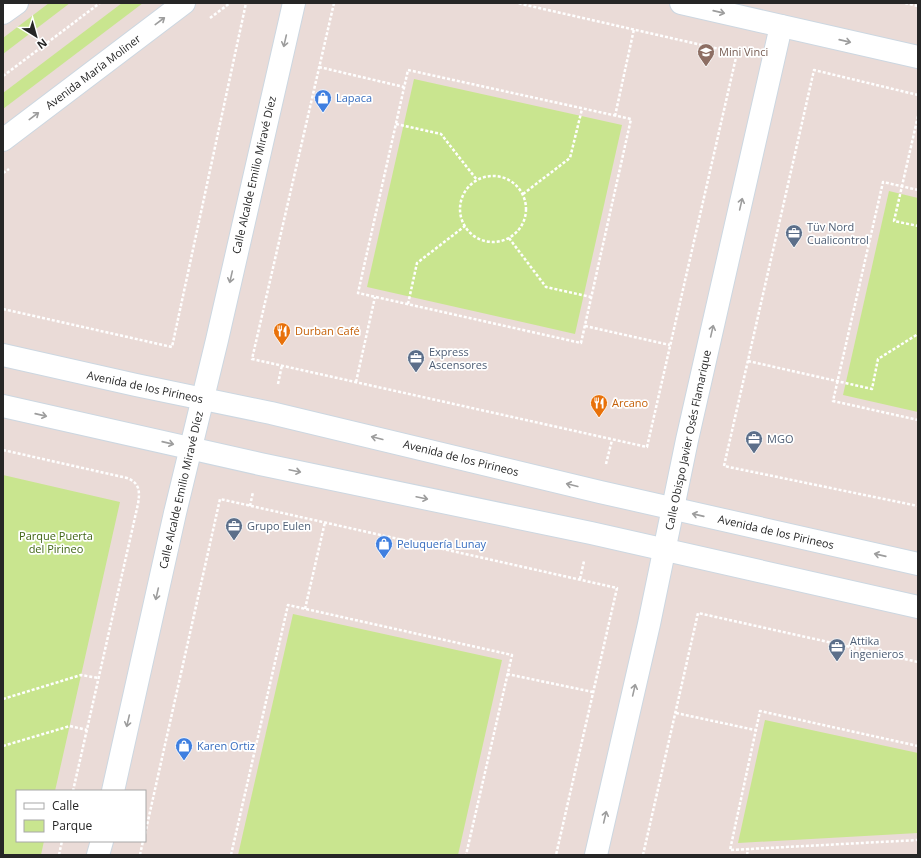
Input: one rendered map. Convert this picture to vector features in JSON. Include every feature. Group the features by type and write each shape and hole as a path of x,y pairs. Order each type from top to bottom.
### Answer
{"street":[{"path":"3,13 16,3"},
{"name":"Avenida María Moliner","path":"3,140 184,3"},
{"name":"Calle Alcalde Emilio Miravé Díez","path":"113,790 175,513 203,399 294,3"},
{"path":"681,3 918,57"},
{"name":"Calle Obispo Javier Osés Flamarique","path":"596,855 648,631 687,440 781,26"},
{"name":"Avenida de los Pirineos","path":"3,355 129,384 271,413 673,509 918,564"},
{"path":"3,406 260,464 591,533 918,607"},
{"path":"98,855 102,842"}],"path":[{"path":"3,76 100,3"},
{"path":"3,309 172,347 246,3"},
{"path":"334,3 252,358 647,447 737,53 518,3"},
{"path":"905,3 918,6"},
{"path":"615,116 634,29"},
{"path":"319,68 404,87"},
{"path":"408,70 615,116 631,119 581,343 358,293 408,70"},
{"path":"918,94 814,70 724,466 918,506"},
{"path":"523,194 570,158 582,109"},
{"path":"918,116 894,221 918,226"},
{"path":"396,124 442,134 477,180"},
{"path":"487,176 498,176 517,186 523,194 526,204 526,214 523,224 517,232 509,238 500,242 480,240 471,234 464,226 460,206 463,196 469,187 477,180 487,176"},
{"path":"918,190 883,182 833,401 918,420"},
{"path":"408,304 417,263 464,226"},
{"path":"509,238 546,287 591,297"},
{"path":"356,382 375,297"},
{"path":"585,326 670,345"},
{"path":"748,361 872,389 878,359 918,334"},
{"path":"3,450 127,478 132,480 139,490 138,504 73,790"},
{"path":"146,830 220,499 617,588 556,855"},
{"path":"305,609 325,522"},
{"path":"231,855 288,605 512,655 466,855"},
{"path":"643,855 698,613 918,662"},
{"path":"507,674 593,692"},
{"path":"3,699 81,675 98,678"},
{"path":"918,746 760,711 730,850 918,840"},
{"path":"676,713 756,730"},
{"path":"3,746 70,726 87,730"},
{"path":"59,855 62,842"},
{"path":"140,855 144,842"},
{"path":"747,855 748,849"}],"green space":[{"path":"49,3 70,3 3,54 3,38"},
{"path":"122,3 143,3 3,109 3,93"},
{"path":"414,79 622,125 575,334 367,287"},
{"path":"889,191 918,198 918,412 843,395"},
{"name":"Parque Puerta del Pirineo","path":"3,475 120,502 55,790 16,790 16,842 44,842 41,855 3,855"},
{"path":"293,614 502,660 458,855 238,855"},
{"path":"765,720 918,753 918,833 738,843"}],"place":[{"name":"Mini Vinci","path":"706,67"},
{"name":"Lapaca","path":"323,113"},
{"name":"Tüv Nord Cualicontrol","path":"794,248"},
{"name":"Durban Café","path":"282,346"},
{"name":"Express Ascensores","path":"416,373"},
{"name":"Arcano","path":"599,418"},
{"name":"MGO","path":"754,454"},
{"name":"Grupo Eulen","path":"234,541"},
{"name":"Peluquería Lunay","path":"384,559"},
{"name":"Attika ingenieros","path":"837,662"},
{"name":"Karen Ortiz","path":"184,761"}]}
